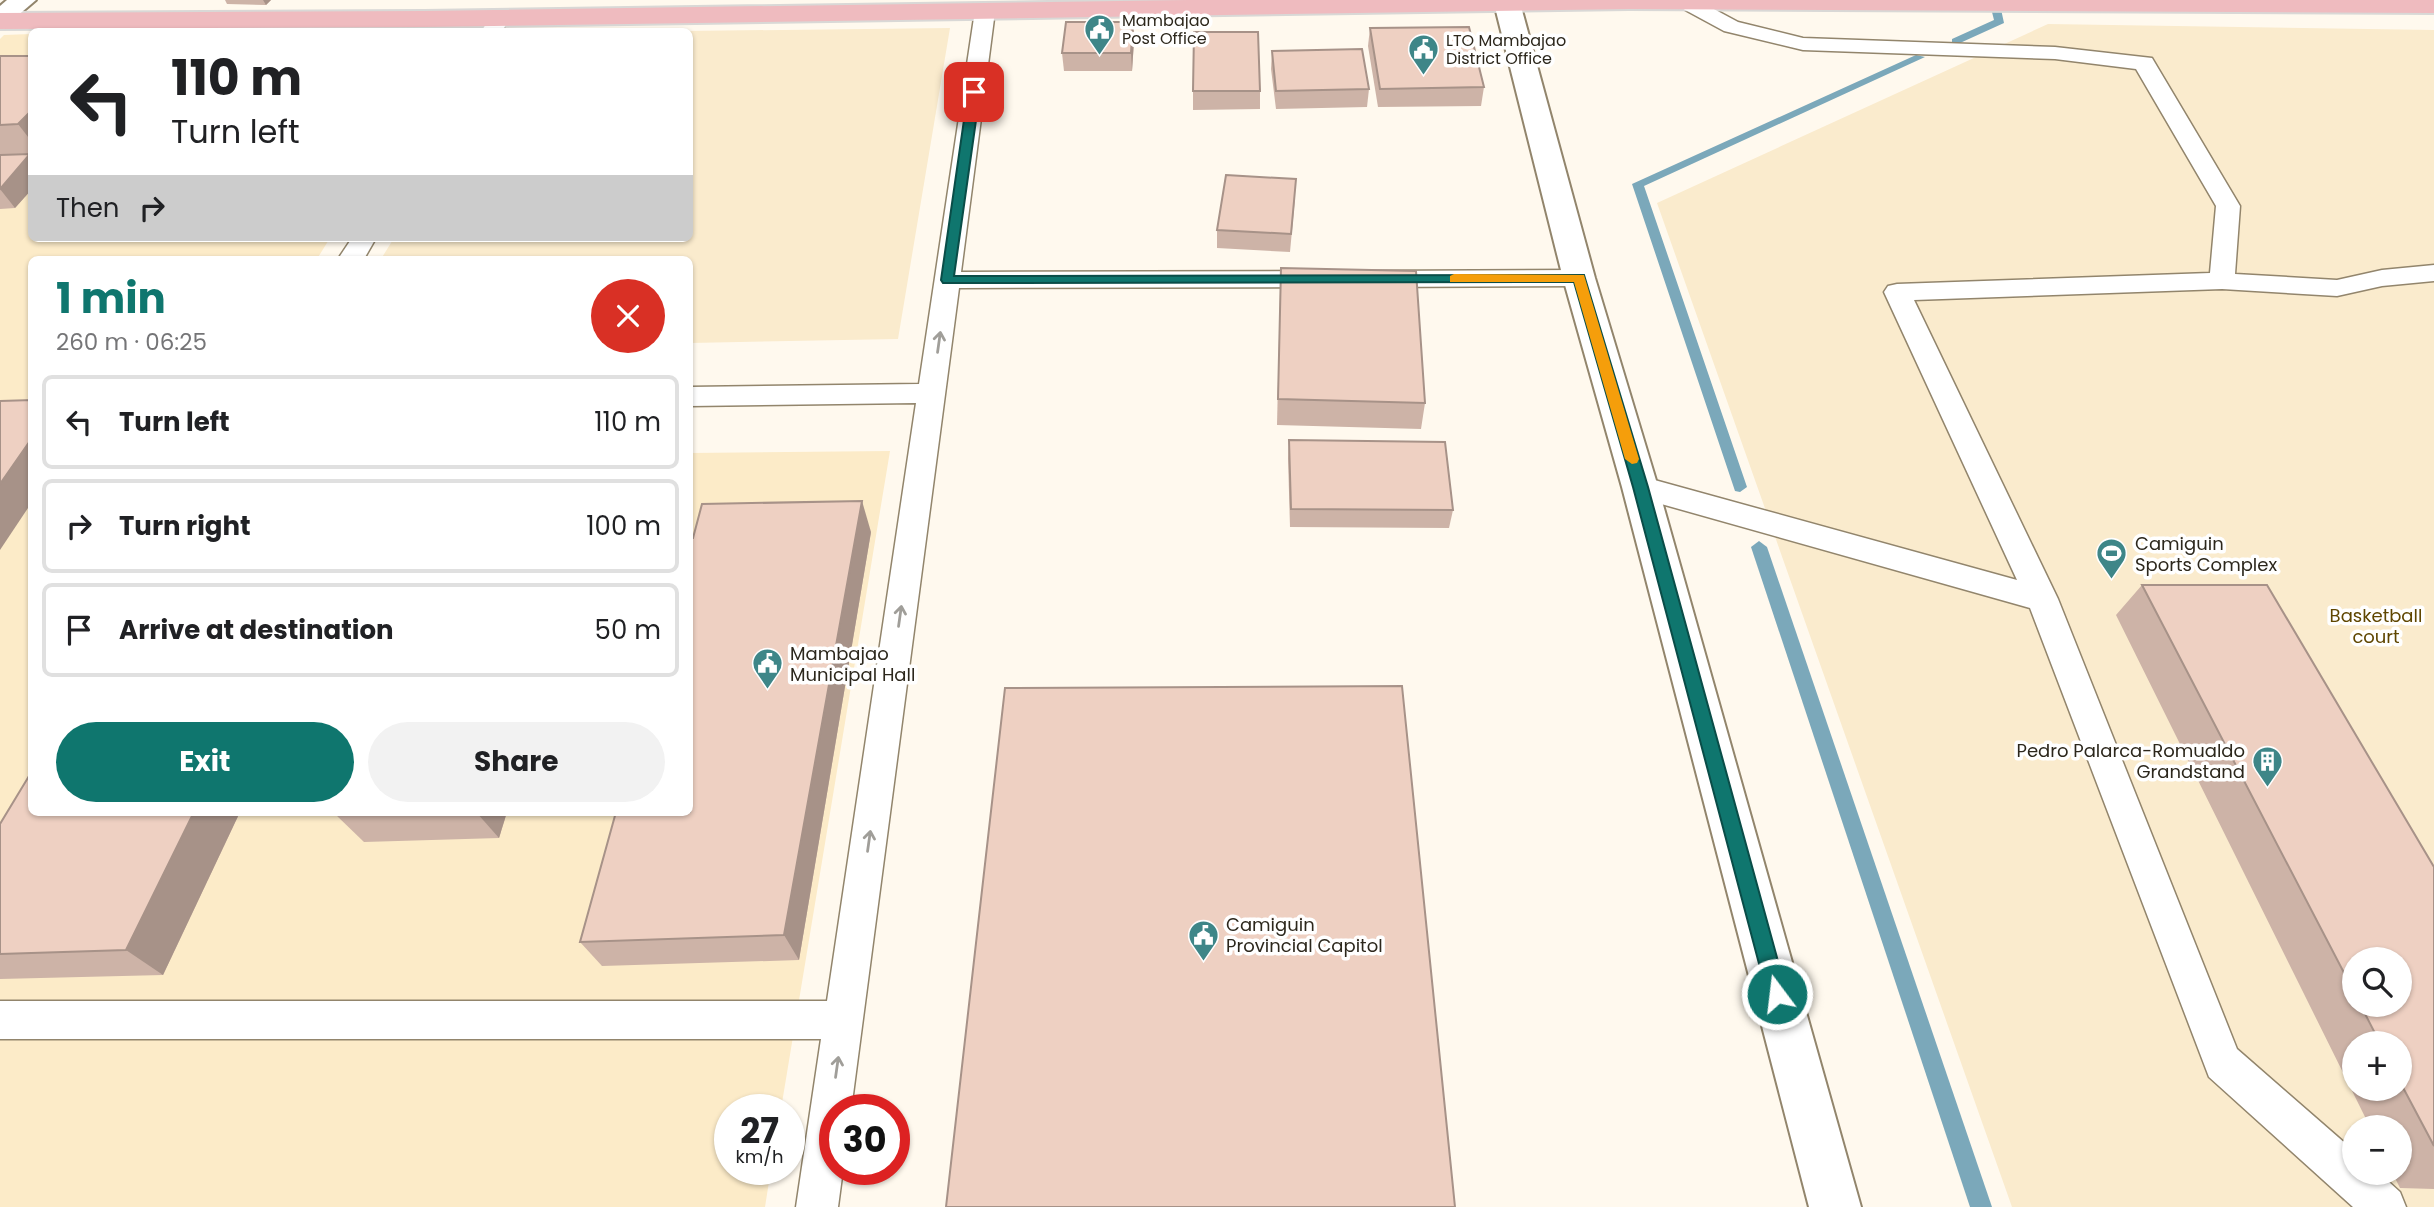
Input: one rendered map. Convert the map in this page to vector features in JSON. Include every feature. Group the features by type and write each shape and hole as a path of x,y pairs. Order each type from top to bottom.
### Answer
{"main road":[{"path":"0,19 495,25 985,11 1629,0 2434,5"}],"street":[{"path":"0,19 23,0"},
{"path":"1507,3 1579,278 1640,487 1835,1207"}],"lane":[{"path":"1683,1 1731,27 1803,44 2055,53 2144,63 2228,205 2222,281"},
{"path":"817,1207 985,11"},
{"path":"2385,1207 2223,1063 2042,599 1897,292 2222,281 2337,288 2382,278 2434,272"},
{"path":"947,280 1579,278"},
{"path":"693,396 932,393"},
{"path":"1640,487 2042,599"},
{"path":"0,1020 843,1020"}],"shaded area":[{"path":"28,34 28,242 328,242 319,256 28,256 28,816 693,816 693,453 890,451 783,1094 714,1094 714,1185 768,1185 765,1207 0,1207 0,39 4,35"}],"green space":[{"name":"Camiguin Sports Complex","path":"2048,24 2434,30 2434,1207 2012,1207 1657,203"},
{"path":"950,28 898,339 693,343 693,256 383,256 392,242 693,242 693,31"}],"building":[{"path":"1066,22 1133,22 1131,53 1062,53"},
{"name":"LTO Mambajao District Office","path":"1469,27 1484,87 1380,89 1370,28"},
{"path":"1194,32 1258,32 1260,91 1193,91"},
{"path":"1362,49 1369,89 1276,91 1272,51"},
{"path":"0,56 28,56 28,114 18,124 0,125"},
{"path":"28,154 0,189 0,155"},
{"path":"1226,175 1296,179 1291,234 1217,230"},
{"path":"1281,268 1416,271 1425,403 1278,399"},
{"path":"28,400 28,444 0,484 0,401"},
{"path":"1289,440 1445,442 1453,510 1291,509"},
{"name":"Mambajao Municipal Hall","path":"862,501 784,935 580,942 615,816 693,816 693,538 702,504"},
{"path":"2142,585 2267,585 2434,867 2434,1146 2410,1101 2412,1031 2374,1031 2367,1017 2412,1017 2412,947 2342,947 2342,969"},
{"name":"Camiguin Provincial Capitol","path":"1402,686 1455,1207 946,1207 1005,688"},
{"path":"28,778 28,816 192,816 126,950 0,954 0,824"}],"waterway":[{"path":"1956,41 2000,21 1994,0"},
{"path":"1740,487 1638,184 1920,57"},
{"path":"1759,547 1981,1207"}],"slow traffic":[{"path":"1454,279 1579,278 1632,459"}],"place":[{"name":"Mambajao Post Office","path":"1099,56"},
{"name":"LTO Mambajao District Office","path":"1423,76"},
{"name":"Camiguin Sports Complex","path":"2112,581"},
{"name":"Mambajao Municipal Hall","path":"767,691"},
{"name":"Pedro Palarca-Romualdo Grandstand","path":"2268,788"},
{"name":"Camiguin Provincial Capitol","path":"1203,962"}],"route":[{"path":"974,92 947,280 1579,278 1640,487 1777,994"}],"park label":[{"name":"Basketball court","path":"2376,626"}]}
